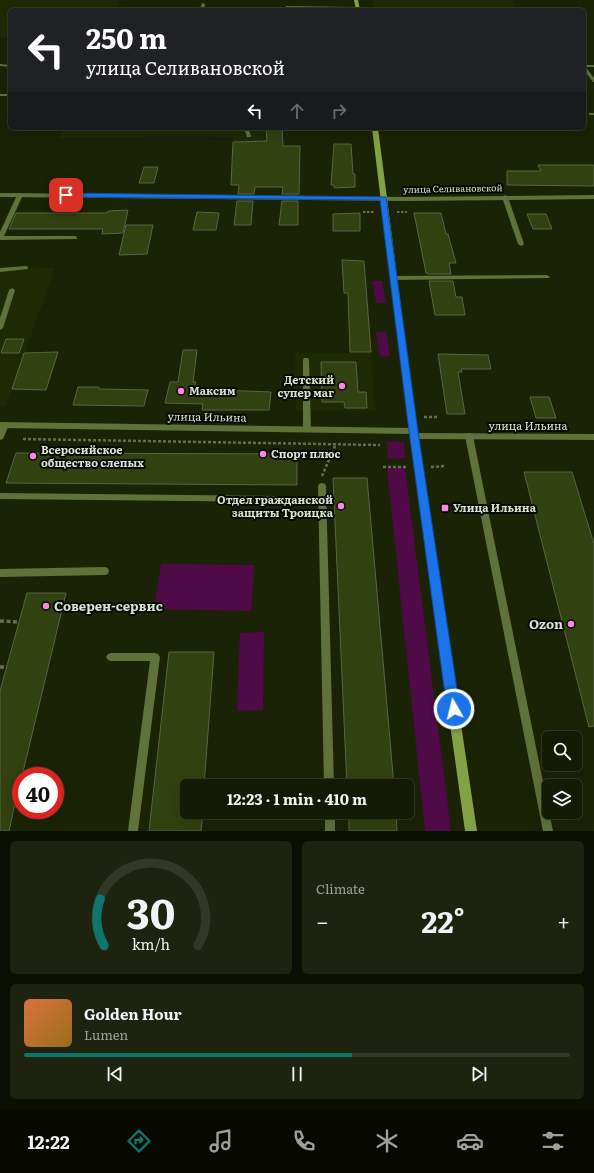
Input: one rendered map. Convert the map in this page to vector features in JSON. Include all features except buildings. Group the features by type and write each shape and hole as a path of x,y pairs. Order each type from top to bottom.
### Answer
{"street":[{"path":"375,130 414,434 471,831"},
{"name":"улица Селивановской","path":"0,195 383,198 594,197"},
{"name":"улица Ильина","path":"2,425 339,430 468,436 594,437"}],"lane":[{"path":"203,8 204,4"},
{"path":"286,7 322,8"},
{"path":"586,69 594,81"},
{"path":"247,130 250,136"},
{"path":"20,195 0,238 74,238"},
{"path":"505,197 521,244"},
{"path":"0,270 26,268"},
{"path":"394,278 547,277"},
{"path":"0,328 12,290"},
{"path":"306,360 307,430"},
{"path":"0,437 2,425"},
{"path":"468,436 548,831"},
{"path":"322,486 329,779"},
{"path":"0,496 276,500"},
{"path":"0,574 105,571"},
{"path":"111,657 155,657 133,831"},
{"path":"330,819 330,831"}],"path":[{"path":"322,473 335,446 339,430"},
{"path":"16,439 335,446 380,445"},
{"path":"0,621 19,622"},
{"path":"0,667 7,667"}],"shaded area":[{"path":"0,0 120,0 115,8 8,8 8,37 0,37"},
{"path":"373,0 512,0 516,8 374,8"},
{"path":"62,130 270,130 269,141 233,153 233,142 231,137 149,136 143,138 59,138"},
{"path":"55,268 6,406 0,406 0,269"},
{"path":"372,281 382,281 386,303 376,303"},
{"path":"376,332 386,332 390,356 380,357"},
{"path":"295,353 371,353 375,411 296,411"},
{"path":"387,441 404,442 405,458 388,459"},
{"path":"387,468 405,468 451,831 425,831"},
{"path":"161,564 254,565 251,611 154,609"},
{"path":"264,632 263,710 237,711 240,633"}],"place":[{"name":"Детский супер маг","path":"342,386"},
{"name":"Максим","path":"181,391"},
{"name":"Спорт плюс","path":"263,454"},
{"name":"Всеросийское общество слепых","path":"33,456"},
{"name":"Отдел гражданской защиты Троицка","path":"341,506"},
{"name":"Улица Ильина","path":"445,508"},
{"name":"Соверен-сервис","path":"46,606"},
{"name":"Ozon","path":"571,624"}],"route":[{"path":"66,195 383,198 413,431 454,709"}]}
